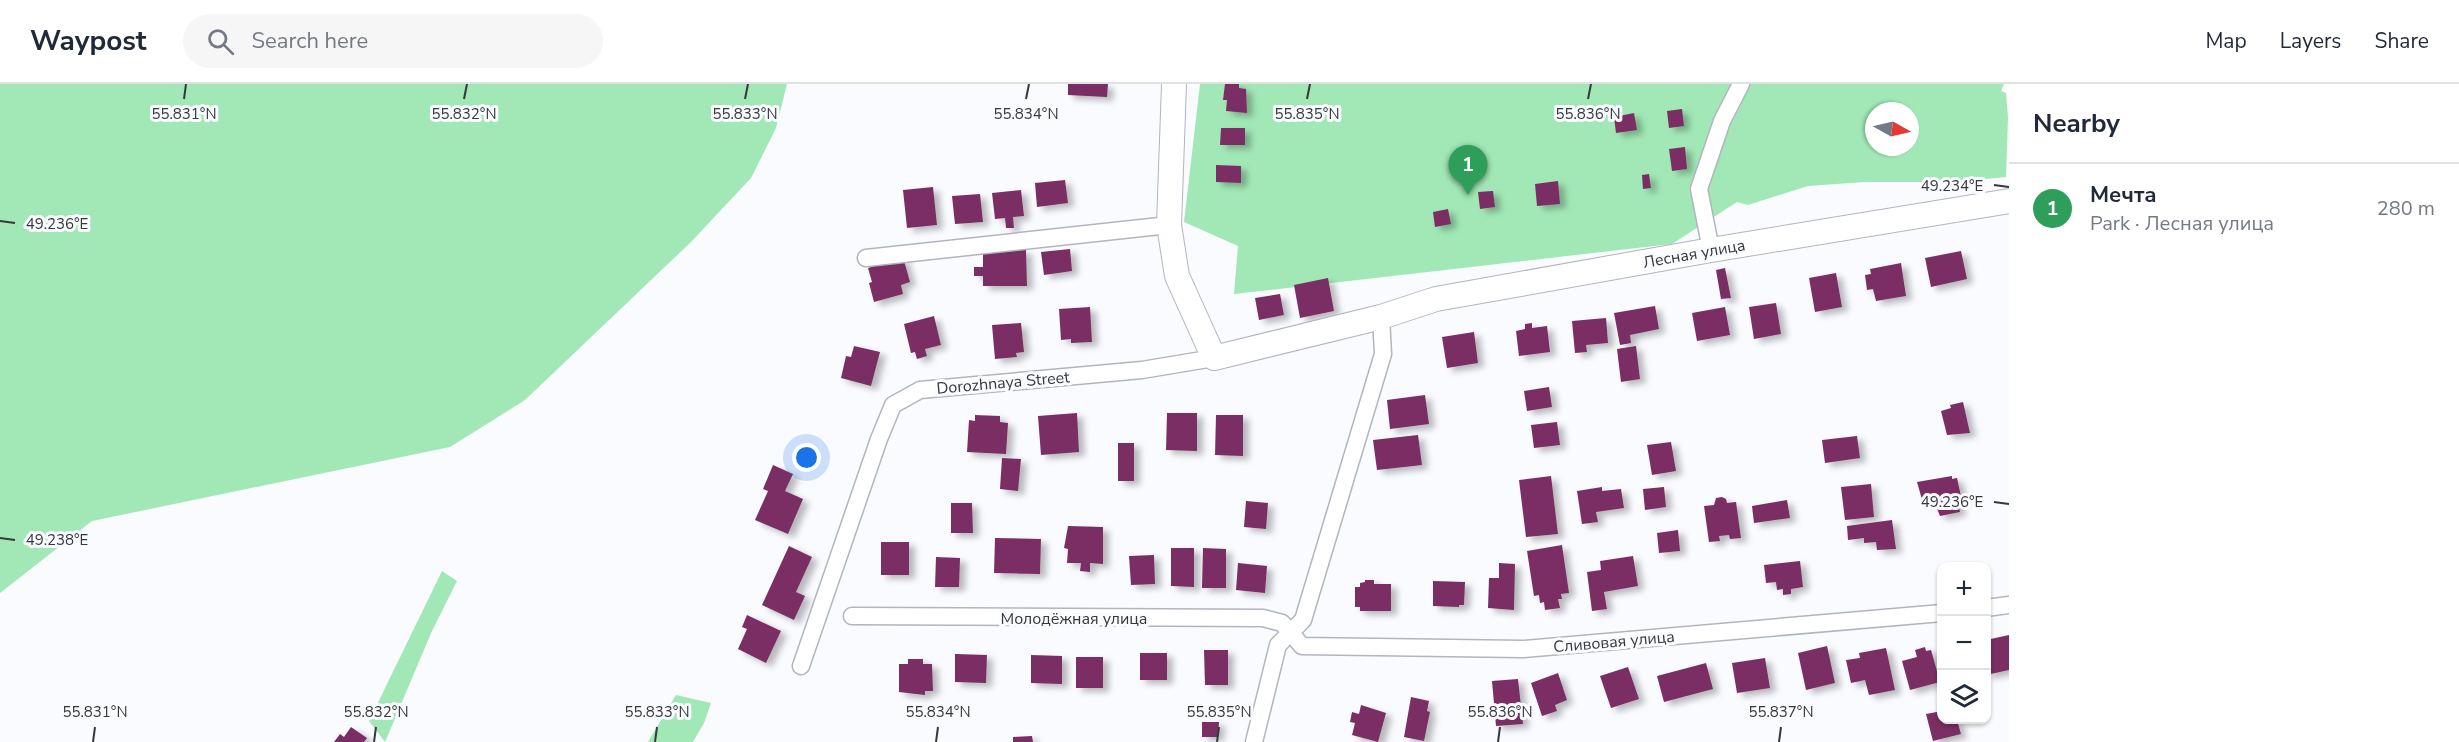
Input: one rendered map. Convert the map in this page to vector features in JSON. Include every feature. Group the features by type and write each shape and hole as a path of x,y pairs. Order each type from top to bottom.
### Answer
{"street":[{"path":"1174,84 1169,225 1178,276 1214,358"},
{"path":"1711,250 1699,189 1722,121 1741,84"},
{"name":"Лесная улица","path":"1214,358 1381,317 1436,299 1711,250 2009,201"},
{"path":"866,258 1169,225"},
{"path":"1254,742 1278,645 1303,620 1383,354 1381,317"},
{"name":"Dorozhnaya Street","path":"801,666 879,439 893,405 920,390 1142,370 1214,358"},
{"path":"1991,607 2009,605"},
{"name":"Сливовая улица","path":"1291,633 1302,646 1523,649 1937,613"},
{"name":"Молодёжная улица","path":"852,615 1263,618 1282,623 1291,633"}],"green space":[{"path":"0,84 787,84 776,128 751,178 691,242 525,400 450,447 92,521 0,593"},
{"path":"1200,84 2004,84 2001,91 2006,93 2008,118 2006,177 1955,182 1865,182 1808,186 1748,205 1737,202 1672,244 1234,294 1238,246 1184,222"},
{"path":"442,571 457,581 432,631 385,742 369,721"},
{"path":"676,695 711,703 704,723 693,742 648,742"}],"building":[{"path":"1068,84 1108,84 1107,97 1068,95"},
{"path":"1225,84 1239,84 1239,88 1246,89 1247,113 1226,111 1227,100 1223,100"},
{"path":"1682,109 1684,126 1669,128 1667,111"},
{"path":"1634,113 1637,130 1616,133 1614,117"},
{"path":"1221,128 1245,128 1245,145 1220,145"},
{"path":"1685,147 1687,169 1672,171 1669,149"},
{"path":"1216,165 1241,166 1241,183 1216,182"},
{"path":"1649,174 1651,188 1643,189 1642,175"},
{"path":"1065,180 1068,203 1037,207 1035,183"},
{"path":"1558,181 1560,204 1537,206 1535,184"},
{"path":"933,187 937,225 907,228 903,190"},
{"path":"1021,190 1024,216 1013,217 1014,228 1006,228 1005,218 995,219 992,193"},
{"path":"1493,191 1495,207 1480,209 1478,192"},
{"path":"980,194 983,222 955,224 952,196"},
{"path":"1448,209 1451,224 1435,227 1433,212"},
{"path":"1070,249 1072,271 1044,275 1041,252"},
{"path":"983,250 1026,250 1027,286 983,286 983,276 974,276 974,267 983,267"},
{"path":"1961,251 1967,279 1931,287 1925,258"},
{"path":"903,257 910,282 901,285 903,294 874,302 868,268"},
{"path":"1901,263 1906,296 1876,301 1873,289 1867,290 1865,275 1871,274 1870,269"},
{"path":"1725,268 1731,298 1721,299 1716,270"},
{"path":"1836,273 1842,307 1815,312 1809,278"},
{"path":"1328,278 1334,311 1300,318 1294,285"},
{"path":"1280,294 1284,315 1259,320 1255,298"},
{"path":"1776,303 1781,334 1754,339 1749,307"},
{"path":"1655,306 1659,329 1630,335 1631,343 1620,345 1614,313"},
{"path":"1090,307 1092,342 1071,343 1071,339 1061,340 1059,309"},
{"path":"1725,307 1730,335 1697,341 1692,313"},
{"path":"934,316 941,345 925,349 927,356 917,359 915,352 911,353 904,324"},
{"path":"1606,318 1608,343 1586,345 1587,352 1575,353 1572,321"},
{"path":"1021,323 1024,352 1016,353 1017,357 995,359 992,325"},
{"path":"1532,323 1532,328 1547,326 1550,352 1519,356 1516,331 1525,329 1525,324"},
{"path":"1474,332 1478,363 1447,368 1442,337"},
{"path":"854,346 880,352 871,386 841,378 846,356 851,357"},
{"path":"1636,346 1640,379 1621,382 1617,349"},
{"path":"1549,387 1552,407 1527,411 1524,391"},
{"path":"1425,395 1429,424 1390,429 1387,400"},
{"path":"1963,402 1970,433 1947,435 1941,411 1951,408 1950,405"},
{"path":"1077,413 1079,452 1041,455 1038,416"},
{"path":"1167,413 1197,413 1197,451 1166,450"},
{"path":"975,415 1000,416 1000,422 1008,423 1006,454 967,452 969,420 975,421"},
{"path":"1216,415 1243,415 1243,456 1215,455"},
{"path":"1557,422 1560,445 1534,448 1531,425"},
{"path":"1418,435 1422,465 1377,470 1373,440"},
{"path":"1857,436 1860,458 1825,463 1822,440"},
{"path":"1671,442 1676,471 1652,475 1647,445"},
{"path":"1118,443 1134,443 1134,481 1118,481"},
{"path":"1002,458 1021,459 1018,491 1000,489"},
{"path":"773,465 793,474 785,491 803,499 788,534 755,520 768,491 763,489"},
{"path":"1551,476 1558,534 1526,537 1519,480"},
{"path":"1952,476 1952,479 1957,478 1962,501 1958,502 1960,512 1940,516 1934,501 1923,503 1917,482"},
{"path":"1871,484 1874,517 1845,520 1841,487"},
{"path":"1602,487 1602,491 1621,489 1624,508 1596,512 1598,522 1582,524 1577,491"},
{"path":"1664,487 1666,507 1645,510 1643,489"},
{"path":"1722,497 1727,503 1736,502 1741,538 1730,539 1729,535 1719,536 1720,541 1709,542 1704,506 1714,505 1716,498"},
{"path":"1787,500 1790,518 1754,523 1752,506"},
{"path":"1246,501 1268,503 1266,529 1244,527"},
{"path":"951,503 972,503 973,533 951,533"},
{"path":"1892,520 1896,549 1877,550 1876,542 1864,543 1864,538 1848,540 1847,526"},
{"path":"1068,526 1103,527 1103,564 1090,563 1090,572 1080,571 1081,563 1067,563 1068,549 1064,548"},
{"path":"1678,530 1680,551 1659,553 1657,533"},
{"path":"995,538 1041,539 1040,574 994,573"},
{"path":"881,542 909,542 909,575 881,575"},
{"path":"1562,545 1569,593 1561,594 1562,599 1558,599 1560,608 1545,610 1544,602 1540,603 1539,595 1534,596 1527,551"},
{"path":"789,546 812,557 796,592 805,596 794,620 762,605"},
{"path":"1171,548 1194,548 1194,587 1171,586"},
{"path":"1203,548 1226,549 1226,588 1202,588"},
{"path":"1154,555 1155,584 1131,585 1129,556"},
{"path":"1633,556 1638,586 1604,592 1607,609 1592,611 1587,572 1601,570 1600,561"},
{"path":"936,557 960,558 959,587 935,587"},
{"path":"1800,561 1803,587 1791,589 1791,594 1783,595 1783,589 1777,590 1776,582 1766,583 1764,565"},
{"path":"1238,563 1267,566 1265,593 1236,590"},
{"path":"1499,563 1515,564 1514,610 1488,608 1489,578 1499,578"},
{"path":"1365,580 1374,580 1374,584 1391,584 1391,611 1360,611 1360,607 1355,607 1355,587 1360,587 1360,583"},
{"path":"1433,581 1465,582 1464,605 1459,605 1459,607 1433,606"},
{"path":"747,615 781,631 766,663 738,649 747,629 742,627"},
{"path":"2009,635 2009,670 1991,674 1991,639"},
{"path":"1827,646 1835,683 1806,690 1798,653"},
{"path":"1925,647 1926,651 1931,650 1937,671 1937,683 1910,690 1902,661 1917,657 1915,650"},
{"path":"1886,648 1895,690 1869,695 1865,680 1851,683 1846,660 1860,658 1859,653"},
{"path":"1204,650 1228,650 1228,685 1205,685"},
{"path":"1140,653 1167,653 1167,680 1140,680"},
{"path":"955,654 987,655 986,683 955,682"},
{"path":"1031,655 1062,656 1062,684 1031,683"},
{"path":"1076,657 1103,657 1103,688 1076,688"},
{"path":"1765,658 1770,688 1737,693 1732,663"},
{"path":"908,659 923,659 923,664 932,664 933,691 925,691 925,695 899,692 899,664 908,664"},
{"path":"1706,663 1713,689 1664,702 1657,676"},
{"path":"1628,667 1639,699 1611,708 1600,676"},
{"path":"1558,673 1567,700 1555,705 1557,711 1542,716 1531,683"},
{"path":"1518,679 1523,724 1496,726 1492,681"},
{"path":"1411,697 1429,701 1427,711 1430,712 1424,741 1404,737"},
{"path":"1361,705 1386,713 1378,742 1352,735 1355,723 1350,722 1352,712 1359,714"},
{"path":"1937,712 1937,724 1958,724 1961,734 1933,741 1926,714"},
{"path":"1202,722 1219,722 1218,737 1202,737"},
{"path":"351,727 367,738 364,742 334,742 340,734 344,737"},
{"path":"1032,736 1033,742 1013,742 1013,737"}],"place":[{"name":"Мечта","path":"1468,195"}]}
